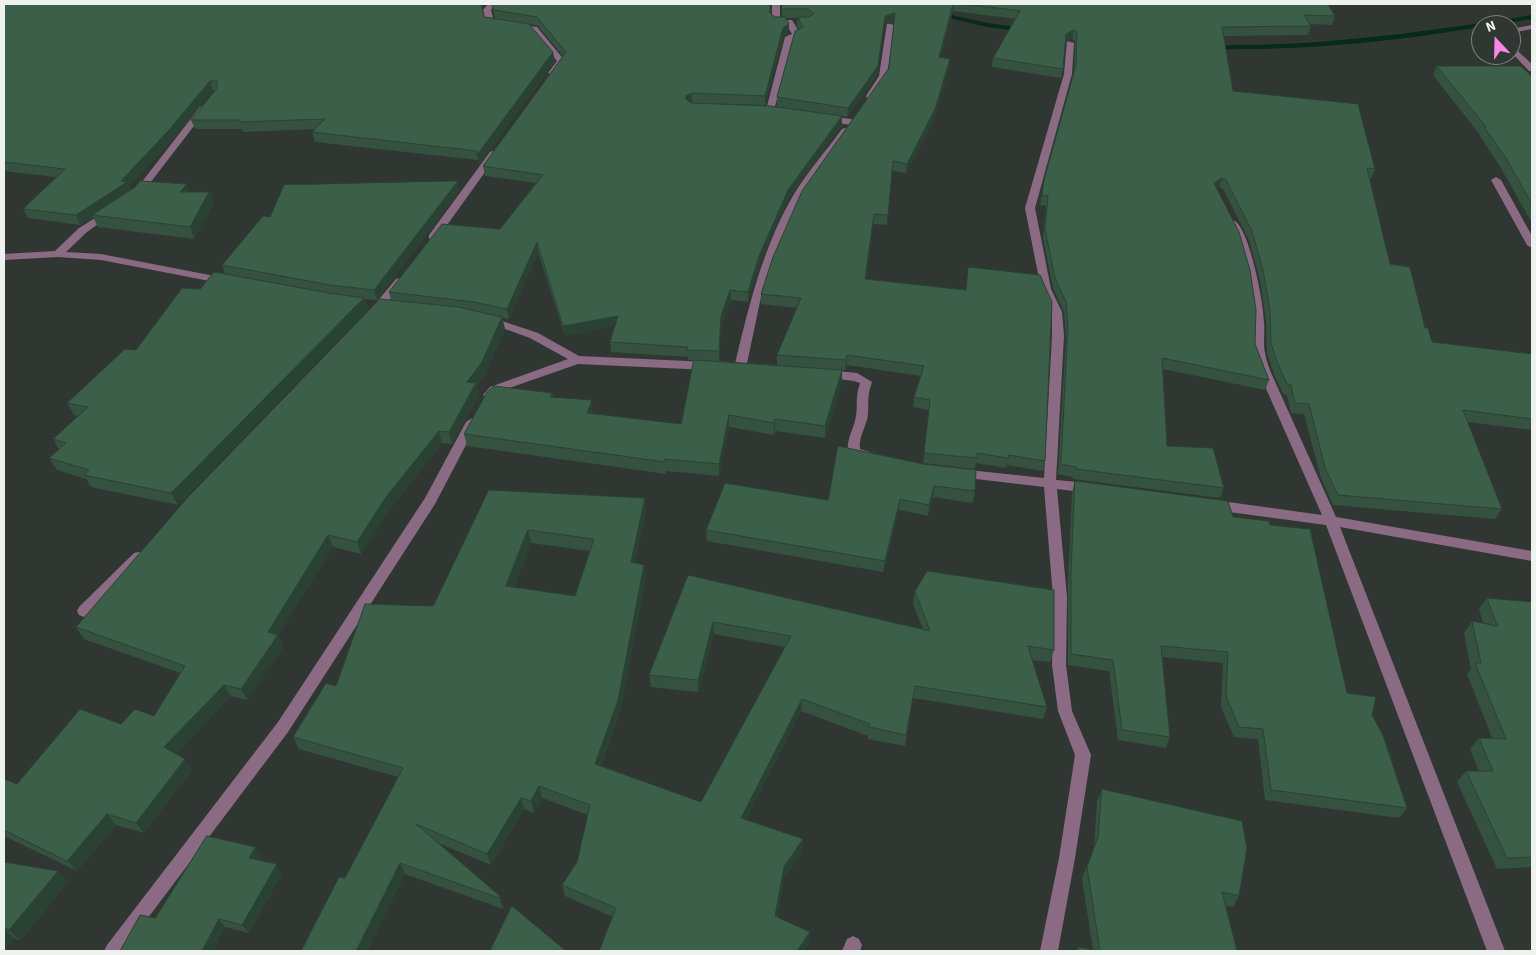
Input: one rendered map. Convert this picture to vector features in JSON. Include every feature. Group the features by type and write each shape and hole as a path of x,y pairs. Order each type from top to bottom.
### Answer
{"street":[{"path":"770,110 789,37 797,35 794,26 776,22 776,4"},
{"path":"490,12 490,23 534,29 561,61 544,84"},
{"path":"113,951 283,727 430,501 483,401 494,390 578,360 735,368 766,266 795,200 883,76 890,25"},
{"path":"1049,951 1067,858 1083,755 1065,711 1059,665 1060,597 1050,483 1058,336 1057,312 1046,289 1030,208 1068,74 1070,43"},
{"path":"1521,57 1532,69"},
{"path":"58,254 83,230 136,194 210,101"},
{"path":"815,117 857,115"},
{"path":"425,248 499,147"},
{"path":"1496,180 1532,245"},
{"path":"1226,208 1242,241 1252,280 1259,320 1259,353 1264,367 1331,521 1496,951"},
{"path":"4,256 58,254 101,257 231,282"},
{"path":"369,317 386,306 409,270"},
{"path":"362,303 386,306"},
{"path":"476,317 508,324 534,335 578,360"},
{"path":"817,373 857,377 866,382 861,397 862,415 853,444 854,452 880,459"},
{"path":"945,471 1098,489"},
{"path":"1203,503 1331,521 1532,556"},
{"path":"84,610 146,549"}],"building":[{"path":"4,4 481,4 484,17 529,24 553,52 477,155 477,151 312,132 325,119 239,122 241,120 191,120 217,88 217,81 210,81 169,130 121,181 127,182 76,215 23,209 65,169 4,162"},
{"path":"492,4 770,4 770,13 775,17 785,17 789,24 783,28 765,96 692,93 686,96 686,99 691,103 770,106 842,116 788,190 759,256 748,292 730,290 721,316 719,351 687,350 688,347 610,342 618,316 563,326 537,242 507,309 474,302 389,292 442,224 500,229 543,175 483,166 566,52 537,17 494,10"},
{"path":"782,4 953,4 939,57 950,59 935,109 907,164 893,161 888,215 874,214 865,279 966,290 968,267 1040,275 1052,302 1045,461 1009,455 1008,458 977,453 977,458 924,453 930,400 914,397 924,366 847,355 846,360 777,355 801,298 761,294 773,257 802,191 889,68 895,13 885,16 878,66 848,108 777,97 795,31 803,27 798,17 808,17 814,14 808,9 782,9"},
{"path":"963,4 1328,4 1335,16 1304,15 1311,26 1222,27 1233,91 1358,104 1375,169 1367,168 1390,264 1410,267 1425,328 1428,328 1432,342 1532,354 1532,419 1463,410 1502,509 1338,495 1325,468 1309,404 1295,403 1291,385 1287,384 1278,364 1271,343 1270,310 1263,270 1252,231 1226,180 1222,178 1214,183 1239,232 1250,270 1256,310 1255,344 1269,380 1162,358 1167,446 1213,448 1224,488 1076,469 1076,467 1061,464 1068,326 1066,302 1055,278 1045,229 1048,196 1042,195 1044,180 1076,65 1077,32 1074,30 1066,34 1063,69 993,58 1020,11"},
{"path":"1437,66 1521,66 1532,77 1532,204 1506,158 1484,127 1486,127"},
{"path":"140,181 187,184 180,192 209,192 190,227 92,215 135,187"},
{"path":"458,181 374,290 330,285 222,265 263,216 270,217 284,185"},
{"path":"214,272 364,298 171,493 84,475 89,470 49,458 66,443 53,439 88,407 67,403 125,349 136,350 182,288 200,289"},
{"path":"380,299 458,307 502,317 482,362 467,382 476,383 449,432 439,431 386,497 357,542 328,535 268,632 278,635 241,689 224,685 164,747 185,759 136,823 107,814 67,861 4,830 4,779 17,784 80,709 121,724 135,709 154,716 185,666 76,627 189,496"},
{"path":"694,360 842,370 825,426 775,419 774,423 729,415 719,464 665,459 665,462 464,434 487,392 494,386 552,393 550,397 592,400 587,413 681,424"},
{"path":"838,446 923,464 976,470 975,491 934,486 929,505 900,499 885,561 706,530 725,483 828,500"},
{"path":"1075,481 1228,501 1233,517 1269,521 1270,525 1310,529 1347,693 1376,697 1372,715 1383,735 1407,808 1271,790 1263,729 1239,727 1226,696 1228,652 1161,646 1170,737 1122,730 1113,660 1071,654 1071,575"},
{"path":"489,490 645,498 631,562 644,565 618,700 595,764 701,802 791,636 713,622 698,680 649,675 688,575 930,631 915,591 927,571 1054,590 1054,650 1028,646 1047,707 915,686 906,735 869,727 870,724 802,699 741,818 803,839 784,867 775,916 810,932 797,951 599,951 616,908 562,885 577,862 590,805 539,786 531,801 521,798 487,854 416,824 500,896 499,898 400,863 356,951 301,951 339,877 345,878 403,768 293,737 326,683 336,686 365,604 433,606","holes":["528,530 594,539 575,596 506,586"]},
{"path":"1487,598 1532,602 1532,857 1507,858 1466,771 1493,771 1479,738 1506,739 1475,663 1481,663 1472,621 1497,626"},
{"path":"1102,789 1242,821 1247,848 1239,896 1222,892 1237,951 1100,951 1087,867 1098,837"},
{"path":"207,836 256,847 249,858 277,864 242,925 219,919 202,951 120,951 140,915 155,918"},
{"path":"4,862 58,871 9,930 4,928"},
{"path":"512,906 566,951 490,951"},
{"path":"1078,947 1100,951 1078,951"}],"waterway":[{"path":"938,14 987,25 1025,30"},
{"path":"1521,19 1532,17"},
{"path":"1210,47 1312,46 1380,40 1471,26"}]}
